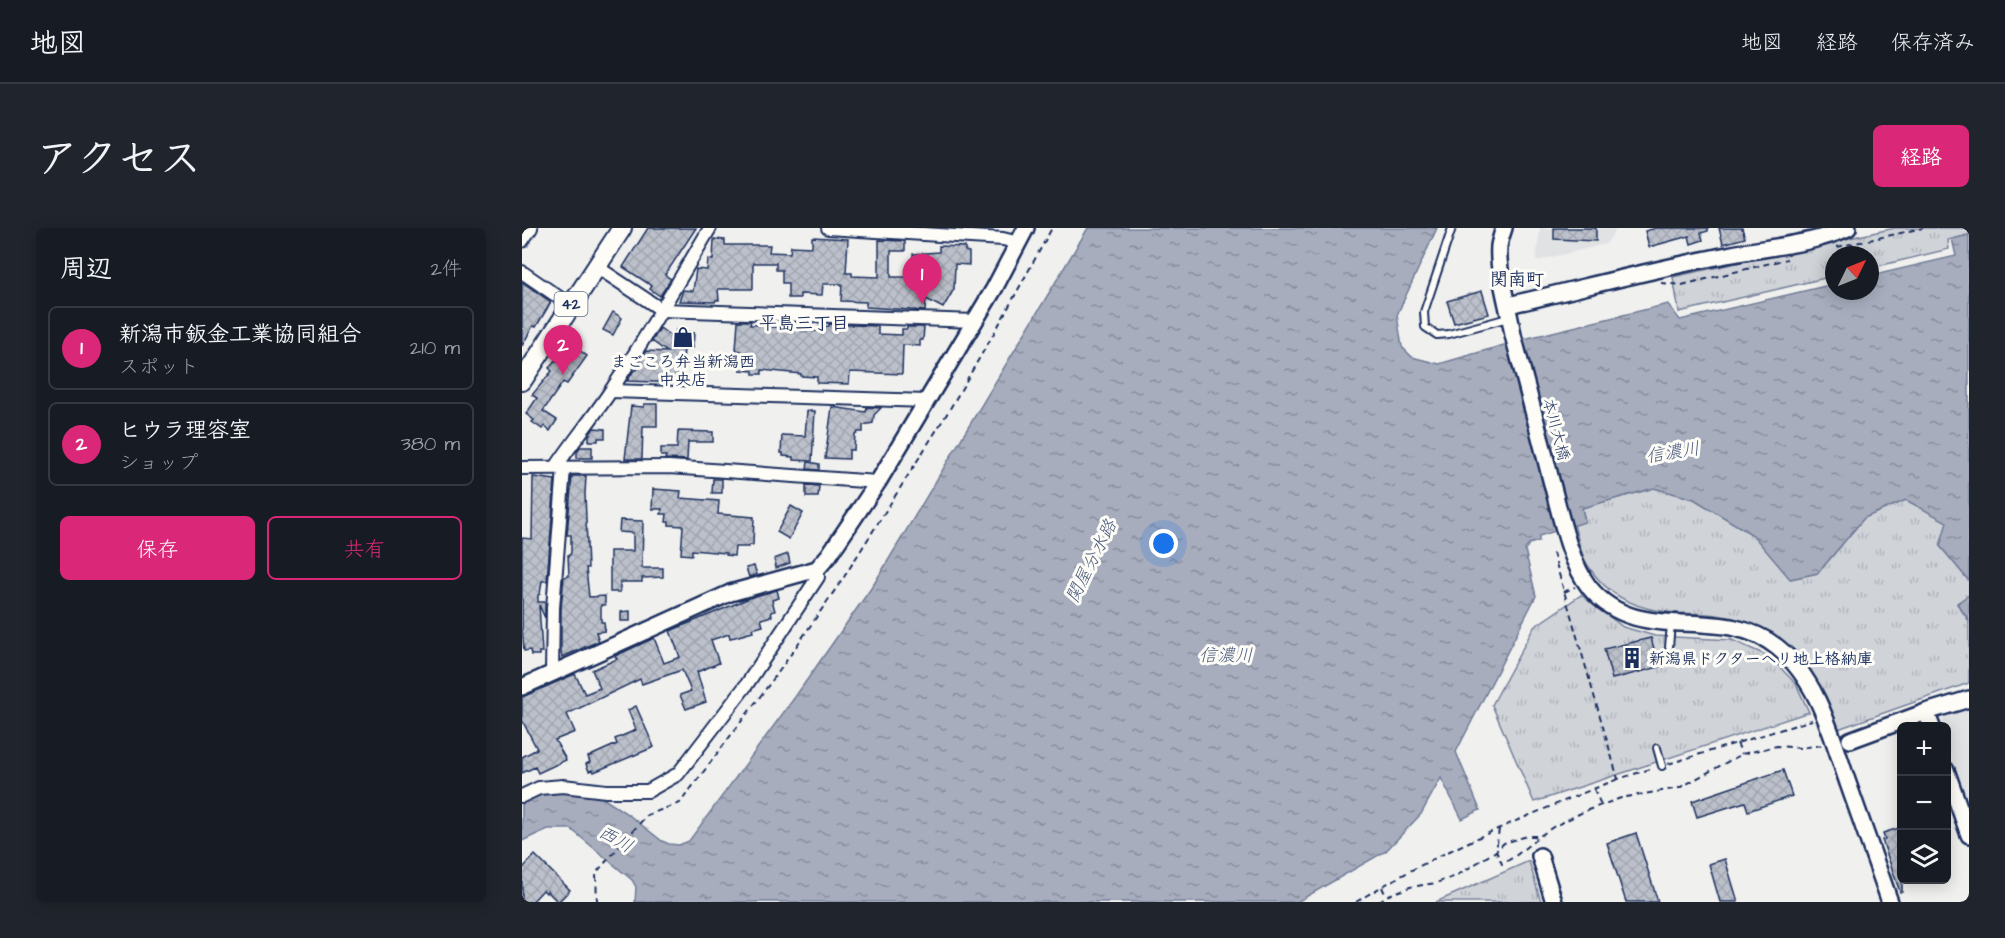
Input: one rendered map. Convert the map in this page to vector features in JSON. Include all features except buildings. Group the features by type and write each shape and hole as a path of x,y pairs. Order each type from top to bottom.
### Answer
{"main road":[{"name":"42","path":"524,374 622,228"}],"street":[{"path":"522,242 531,228"},
{"path":"552,673 560,467 577,435 611,391 662,310 710,228"},
{"path":"828,228 1003,239 1019,243"},
{"path":"522,687 730,593 817,568 829,555 878,482 975,321 1026,228"},
{"name":"本川大橋","path":"1504,228 1499,246 1502,280 1513,335 1565,533 1581,575 1602,600 1613,608 1637,618 1664,624 1708,623 1740,628 1776,646 1793,661 1804,676 1824,716 1890,902"},
{"path":"1510,311 1727,255 1798,243 1848,228"},
{"path":"597,267 662,310 975,321"},
{"path":"522,272 570,305"},
{"path":"611,391 927,401"},
{"path":"522,468 669,467 878,482"},
{"path":"522,796 539,788 563,786 606,791 648,791 678,774 747,684 818,577 817,568"},
{"path":"1850,740 1929,719 1969,699"},
{"path":"1949,776 1969,835"},
{"path":"1540,856 1554,902"}],"lane":[{"path":"1452,228 1424,312 1425,327 1437,335 1449,334 1510,311"},
{"path":"1669,647 1671,623"},
{"path":"1657,748 1662,766"}],"path":[{"path":"597,902 596,873 647,815 660,808 680,803 780,670 844,577 953,403 1052,228"},
{"path":"1844,246 1923,228"},
{"path":"1652,282 1682,285 1791,258"},
{"path":"1553,553 1618,779"},
{"path":"1356,902 1499,828 1618,779 1824,716"},
{"path":"1737,742 1742,754"},
{"path":"1499,828 1496,851 1502,864 1553,827 1601,805 1621,798 1679,788 1742,754 1777,746 1800,748 1834,743"},
{"path":"1594,789 1601,805"},
{"path":"1379,902 1410,887 1436,883 1456,876 1496,851 1504,843 1527,836 1540,836"},
{"path":"1382,887 1386,897"}],"shaded area":[{"path":"1540,228 1617,228 1606,244 1536,261"},
{"path":"1969,707 1969,809 1951,757 1951,722 1943,722 1947,714"}],"green space":[{"path":"1895,228 1969,228 1969,235 1948,240 1949,249 1879,266 1879,246 1825,246 1825,278 1679,312 1673,277"},
{"path":"1654,488 1694,499 1753,535 1791,579 1818,573 1864,518 1906,500 1948,522 1940,546 1969,581 1969,595 1957,604 1969,621 1969,683 1838,729 1821,689 1804,661 1789,646 1770,633 1738,619 1707,614 1665,612 1638,606 1615,594 1595,576 1587,564 1574,525 1585,521 1582,508"},
{"path":"1581,595 1623,627 1655,636 1732,640 1770,657 1796,684 1809,712 1534,802 1492,705 1534,627"},
{"path":"1529,861 1541,902 1436,902"}],"water":[{"name":"信濃川","path":"1088,228 1437,228 1397,315 1402,347 1412,357 1439,364 1528,338 1668,304 1680,320 1825,286 1825,300 1879,300 1879,274 1956,256 1952,239 1969,235 1969,581 1940,546 1947,522 1906,500 1864,518 1818,573 1790,579 1753,535 1694,499 1654,488 1582,508 1585,522 1539,536 1539,541 1529,544 1525,550 1536,596 1456,752 1480,810 1462,819 1441,778 1421,814 1386,851 1297,902 635,902 636,887 632,880 571,829 548,829 522,841 522,799 543,791 589,792 629,815 662,841 679,845 689,841 795,697 874,584"},
{"path":"1969,595 1969,621 1957,603"}],"place":[{"name":"新潟市鈑金工業協同組合","path":"922,304"},
{"name":"まごころ弁当新潟西 中央店","path":"683,337"},
{"name":"ヒウラ理容室","path":"563,375"},
{"name":"新潟県ドクターヘリ地上格納庫","path":"1632,658"}],"district":[{"name":"関南町","path":"1517,279"},
{"name":"平島三丁目","path":"804,323"}],"water label":[{"name":"関屋分水路","path":"1091,561"},
{"name":"西川","path":"616,839"}]}
